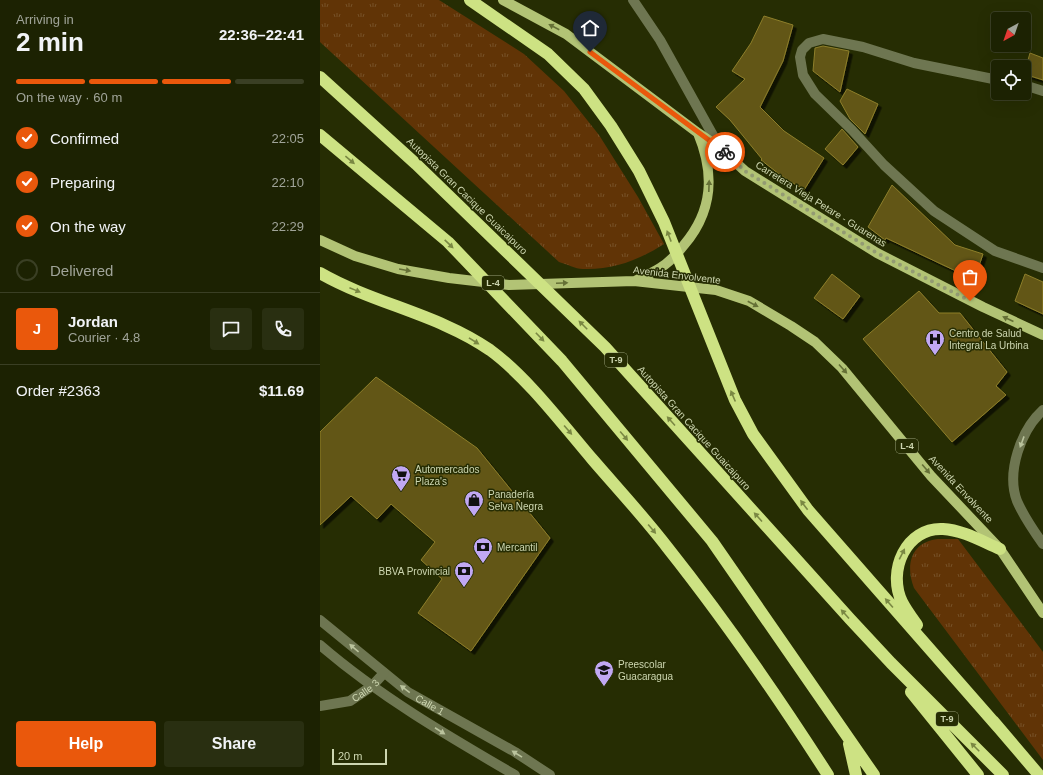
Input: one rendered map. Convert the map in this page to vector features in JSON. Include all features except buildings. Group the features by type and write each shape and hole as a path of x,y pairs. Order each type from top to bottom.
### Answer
{"highway":[{"path":"470,0 548,54 584,89 639,171 664,222 735,400 753,434 775,468 808,510 1039,775"},
{"name":"Autopista Gran Cacique Guaicaipuro","path":"320,77 422,169 604,347 891,663 1003,775"},
{"path":"320,135 448,242 562,361 712,541 874,775"},
{"path":"320,273 339,283 427,317 463,333 491,351 513,370 579,443 671,551 713,605 828,775"},
{"path":"998,727 909,613 902,602 898,588 897,573 900,559 907,546 917,536 928,530 954,530 1000,549"},
{"path":"891,663 923,708 978,775"},
{"path":"848,738 856,775"}],"main road":[{"name":"Carretera Vieja Petare - Guarenas","path":"502,0 566,34 720,148 745,171 877,253 983,307 1043,335"},
{"path":"634,281 660,268 674,258 695,233 700,224 705,211 708,196 709,169 698,133"},
{"name":"Avenida Envolvente","path":"320,240 354,256 405,270 449,278 509,285 634,281 716,290 749,301 815,342 842,368 931,476 1000,549 1043,612"}],"street":[{"path":"633,0 660,40 720,148"},
{"path":"991,79 914,63 863,47 823,39 808,43 802,50 800,57 803,75 815,94 852,130 884,165 934,211 995,251 1043,268"},
{"path":"1031,87 1043,91"},
{"path":"1043,410 1025,433 1016,458 1013,481 1017,500 1027,521 1043,544"},
{"name":"Calle 1","path":"320,620 384,673 432,706 515,752 550,775"},
{"name":"Calle 1","path":"320,645 372,686 425,721 515,775"},
{"name":"Calle 3","path":"320,706 350,701 372,686 384,673"},
{"path":"425,721 432,706"}],"green space":[{"path":"320,0 439,0 524,54 564,91 599,135 638,197 664,244 645,255 625,263 605,268 580,269 559,262 320,42"},
{"path":"938,539 958,539 1043,652 1043,760 914,588 910,571 912,556 922,545 929,541"}],"way so far":[{"path":"725,152 745,171 783,193 877,253 970,301"}],"place":[{"name":"Centro de Salud Integral La Urbina","path":"935,356"},
{"name":"Automercados Plaza's","path":"401,492"},
{"name":"Panadería Selva Negra","path":"474,517"},
{"name":"Mercantil","path":"483,564"},
{"name":"BBVA Provincial","path":"464,588"},
{"name":"Preescolar Guacaragua","path":"604,687"}],"route":[{"path":"590,52 725,152"}]}
